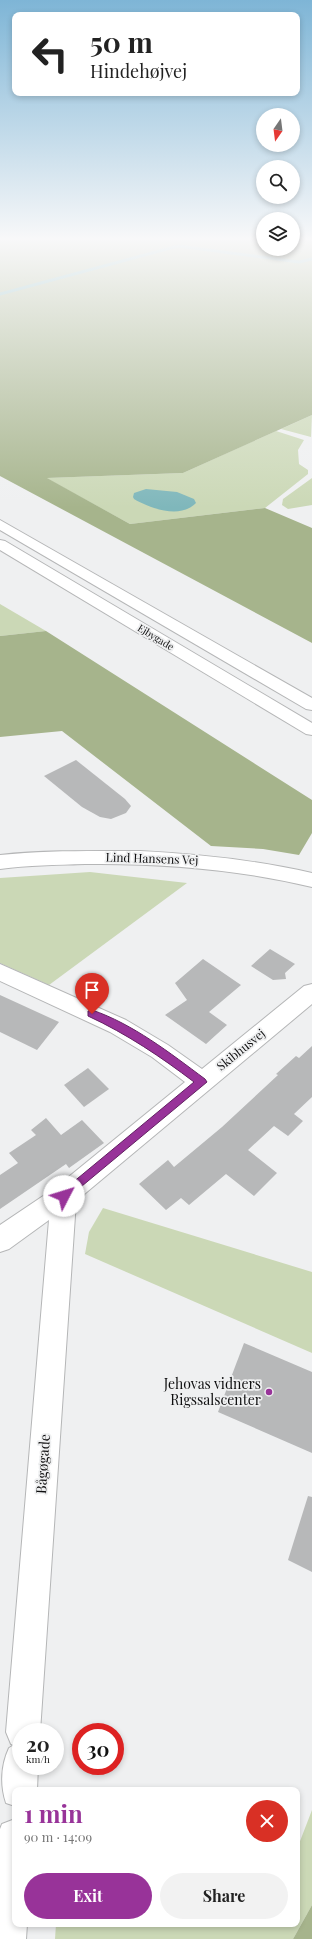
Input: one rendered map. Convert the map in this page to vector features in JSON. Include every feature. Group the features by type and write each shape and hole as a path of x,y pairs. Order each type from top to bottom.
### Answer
{"main road":[{"name":"Ejbygade","path":"0,524 312,705"},
{"name":"Ejbygade","path":"0,544 312,730"}],"street":[{"name":"Lind Hansens Vej","path":"0,862 22,859 134,857 213,862 274,871 309,881"},
{"path":"0,972 118,1026 160,1051 202,1082"},
{"name":"Skibhusvej","path":"0,1240 64,1196 312,992"},
{"name":"Bågøgade","path":"24,1723 64,1196"},
{"path":"19,1787 20,1775"},
{"path":"7,1939 12,1875"}],"green space":[{"path":"0,327 312,327 312,415 183,473 47,478 130,524 265,508 312,528 312,643 0,476"},
{"path":"312,415 311,437 281,429"},
{"path":"276,431 304,440 298,450 299,464 308,470 308,474 265,508 130,524 46,478 183,473"},
{"path":"312,478 312,505 288,509 282,505 283,499"},
{"path":"0,604 46,631 0,636"},
{"path":"46,631 312,800 312,833 299,855 263,849 211,846 62,731 0,737 0,636"},
{"path":"90,872 187,883 49,985 0,963 0,878"},
{"path":"103,1208 312,1272 312,1353 85,1254 89,1232"},
{"path":"312,1810 312,1905 300,1926 300,1841"},
{"path":"312,1905 312,1939 293,1939"},
{"path":"56,1927 300,1927 293,1939 55,1939"}],"water":[{"path":"146,489 177,492 194,499 196,503 190,508 182,511 166,511 157,509 134,499 134,493"}],"building":[{"path":"76,760 125,799 131,806 126,813 111,819 100,817 82,807 44,776"},
{"path":"270,949 295,964 285,973 286,979 273,980 251,966"},
{"path":"203,959 241,985 209,1012 227,1025 206,1044 165,1015 187,1000 175,983"},
{"path":"0,995 59,1022 37,1050 0,1032"},
{"path":"312,1046 312,1097 294,1114 303,1121 288,1136 274,1126 248,1150 277,1173 254,1196 226,1174 189,1205 181,1198 166,1210 139,1184 168,1160 174,1167 222,1127 278,1075 276,1074 296,1056 299,1058"},
{"path":"88,1068 109,1089 84,1107 64,1085"},
{"path":"46,1118 61,1135 82,1120 104,1143 69,1168 66,1164 0,1209 0,1175 18,1163 9,1153 36,1135 31,1130"},
{"name":"Jehovas vidners Rigssalscenter","path":"244,1343 312,1372 312,1453 218,1412"},
{"path":"308,1496 312,1497 312,1572 288,1560"}],"place":[{"name":"Jehovas vidners Rigssalscenter","path":"269,1392"}],"route":[{"path":"64,1196 202,1082 160,1051 118,1026 92,1014"}]}
